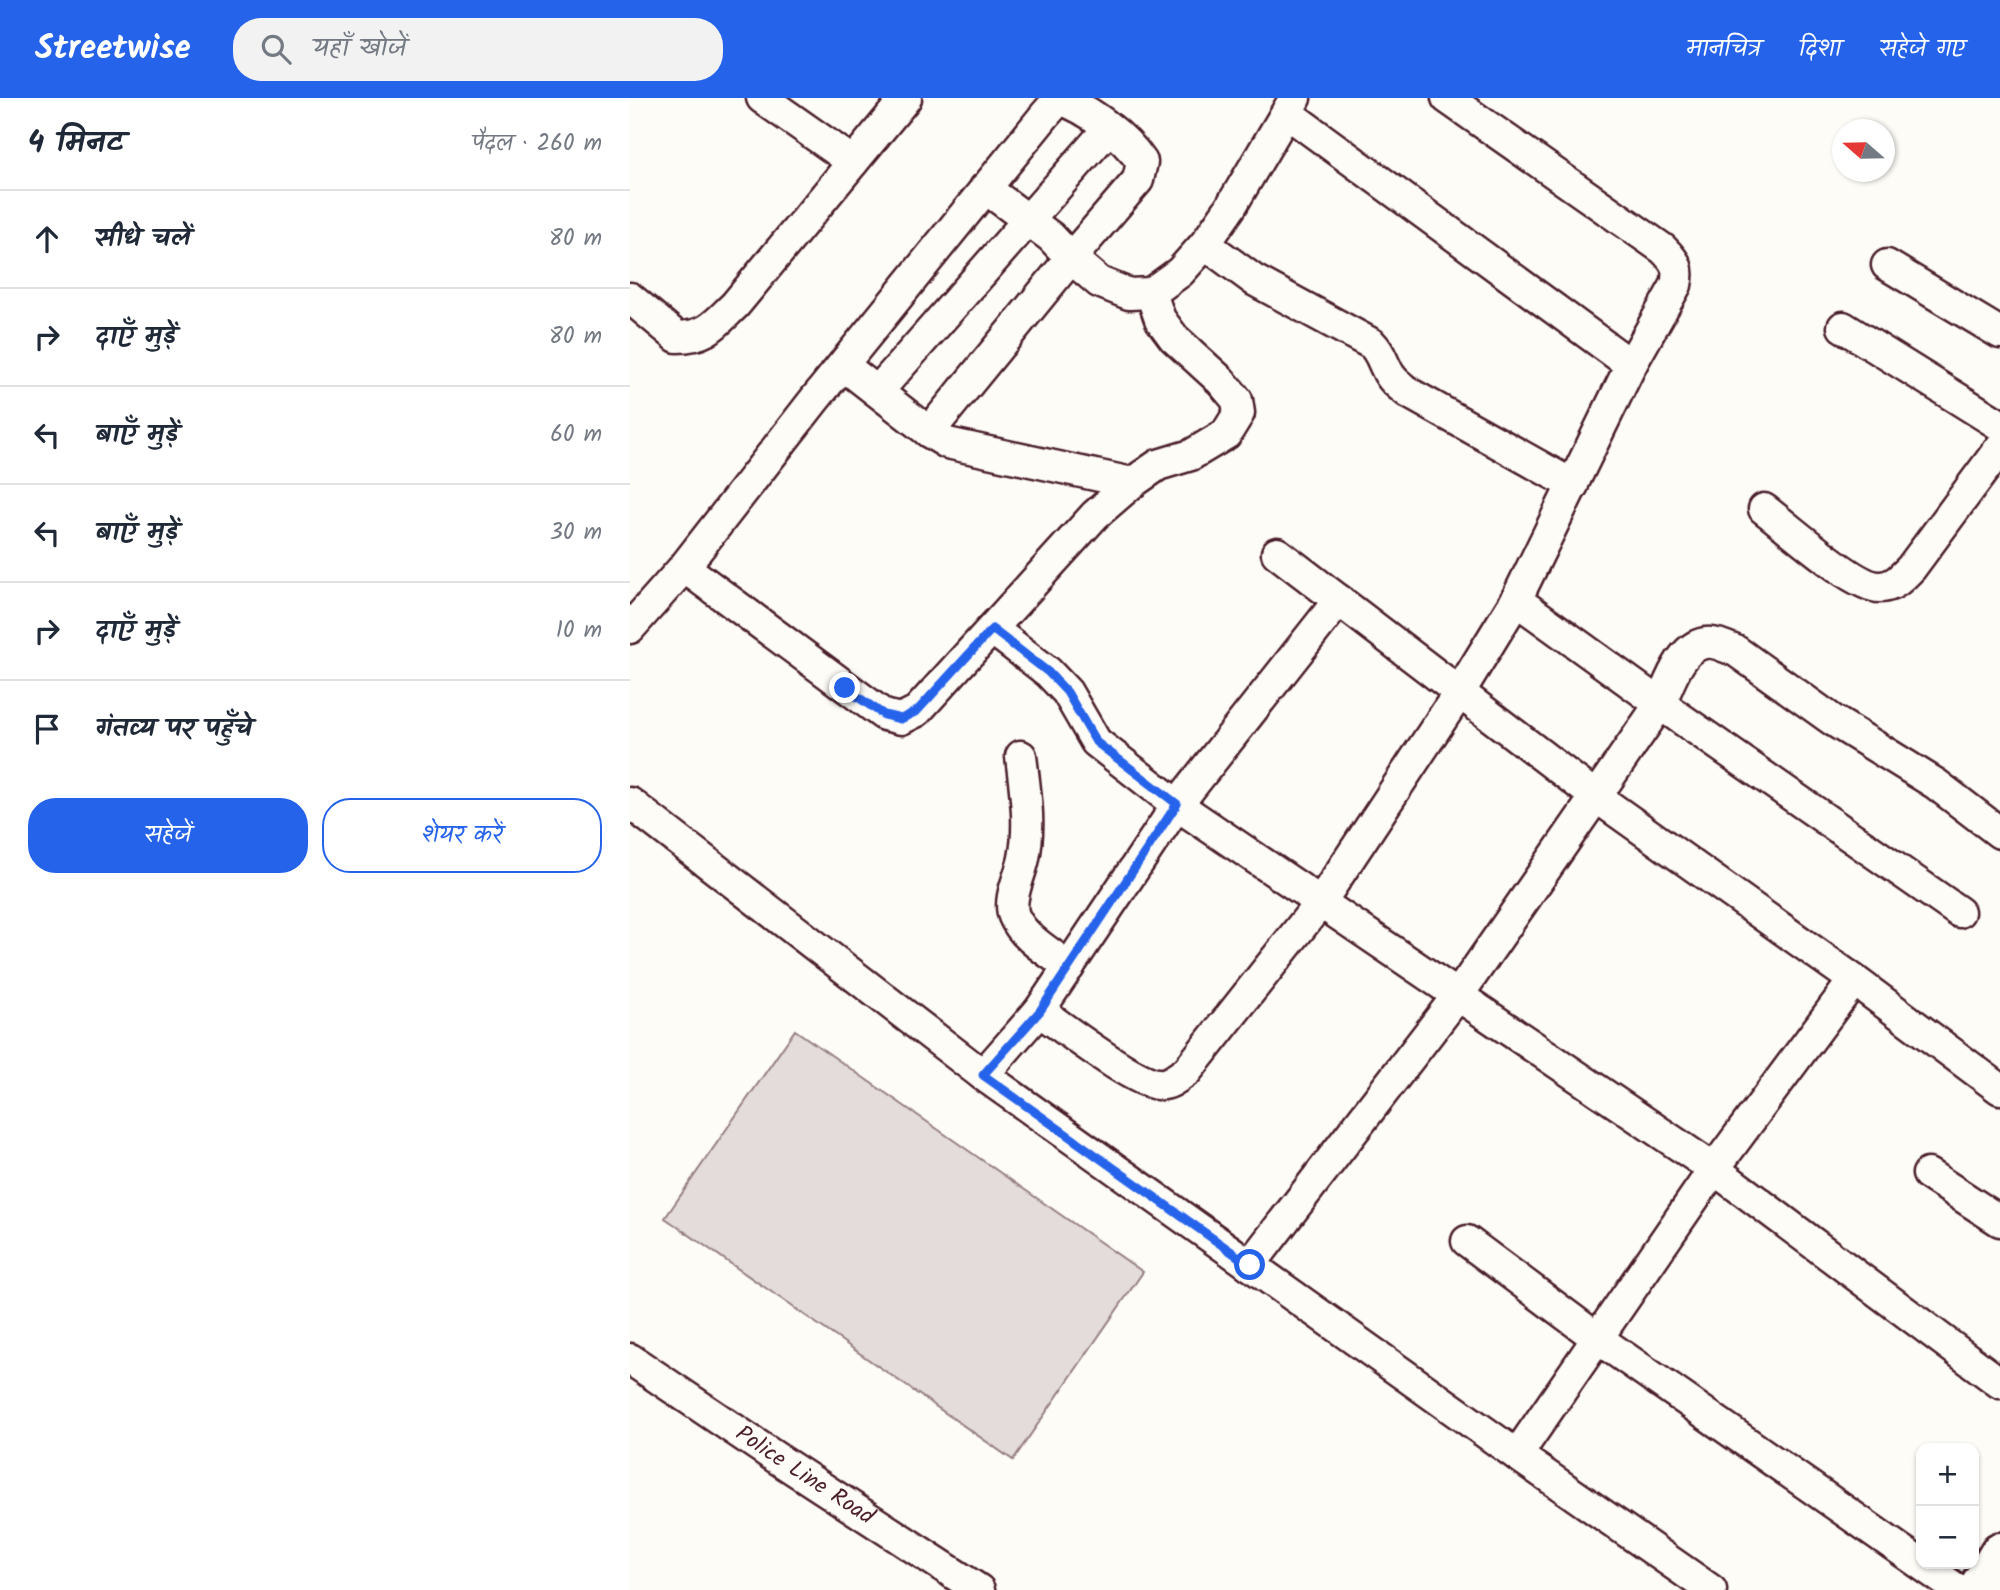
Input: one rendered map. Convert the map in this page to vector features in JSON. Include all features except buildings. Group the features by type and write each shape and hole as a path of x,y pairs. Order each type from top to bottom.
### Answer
{"main road":[{"path":"1977,1590 2000,1552"}],"street":[{"path":"762,98 853,162"},
{"path":"1040,1011 1133,1075 1157,1084 1171,1083 1187,1071 1320,903 1459,693 1516,600 1631,365 1676,285 1679,272 1676,262 1663,249 1447,98"},
{"path":"630,628 684,567 843,365 1059,99 1076,105 1131,146 1142,162 1138,180 929,432"},
{"path":"630,298 677,337 693,337 710,330 735,305 853,162 892,103"},
{"path":"985,188 1051,237 1099,282 1129,293 1151,293 1180,272 1205,244 1230,208 1291,105 1631,365"},
{"path":"878,391 1108,129"},
{"path":"1205,244 1254,280 1372,344 1380,352 1386,369 1396,383 1409,393 1573,485"},
{"path":"1887,265 2000,333"},
{"path":"684,567 884,715 901,719 917,711 1095,514 1158,465 1207,447 1226,434 1239,413 1237,400 1221,381 1174,338 1160,319 1151,293"},
{"path":"1843,327 2000,425"},
{"path":"843,365 947,443 1132,483"},
{"path":"1764,509 1858,581 1879,588 1895,584 1911,568 2000,448"},
{"path":"1277,553 1595,796 1854,981 2000,1090"},
{"path":"983,1075 1040,1011 1177,804 1339,600"},
{"path":"1516,600 1660,704 1959,912"},
{"path":"992,629 1048,672 1067,692 1096,742 1177,804 1714,1169 2000,1383"},
{"path":"1250,1265 1459,994 1660,704 1682,661 1692,648 1706,642 1736,652 1834,721 1936,784 2000,833"},
{"path":"1021,756 1028,835 1014,892 1012,913 1025,933 1069,967"},
{"path":"630,803 983,1075 1711,1590"},
{"path":"1517,1455 1714,1169 1854,981"},
{"path":"1928,1174 2000,1221"},
{"path":"1467,1241 1597,1338 1958,1590"},
{"name":"Police Line Road","path":"630,1359 979,1590"}],"shaded area":[{"path":"795,1030 1143,1272 1013,1460 665,1218"}],"route":[{"path":"845,688 884,715 901,719 917,711 992,629 1048,672 1067,692 1096,742 1177,804 1040,1011 983,1075 1250,1265"}]}
